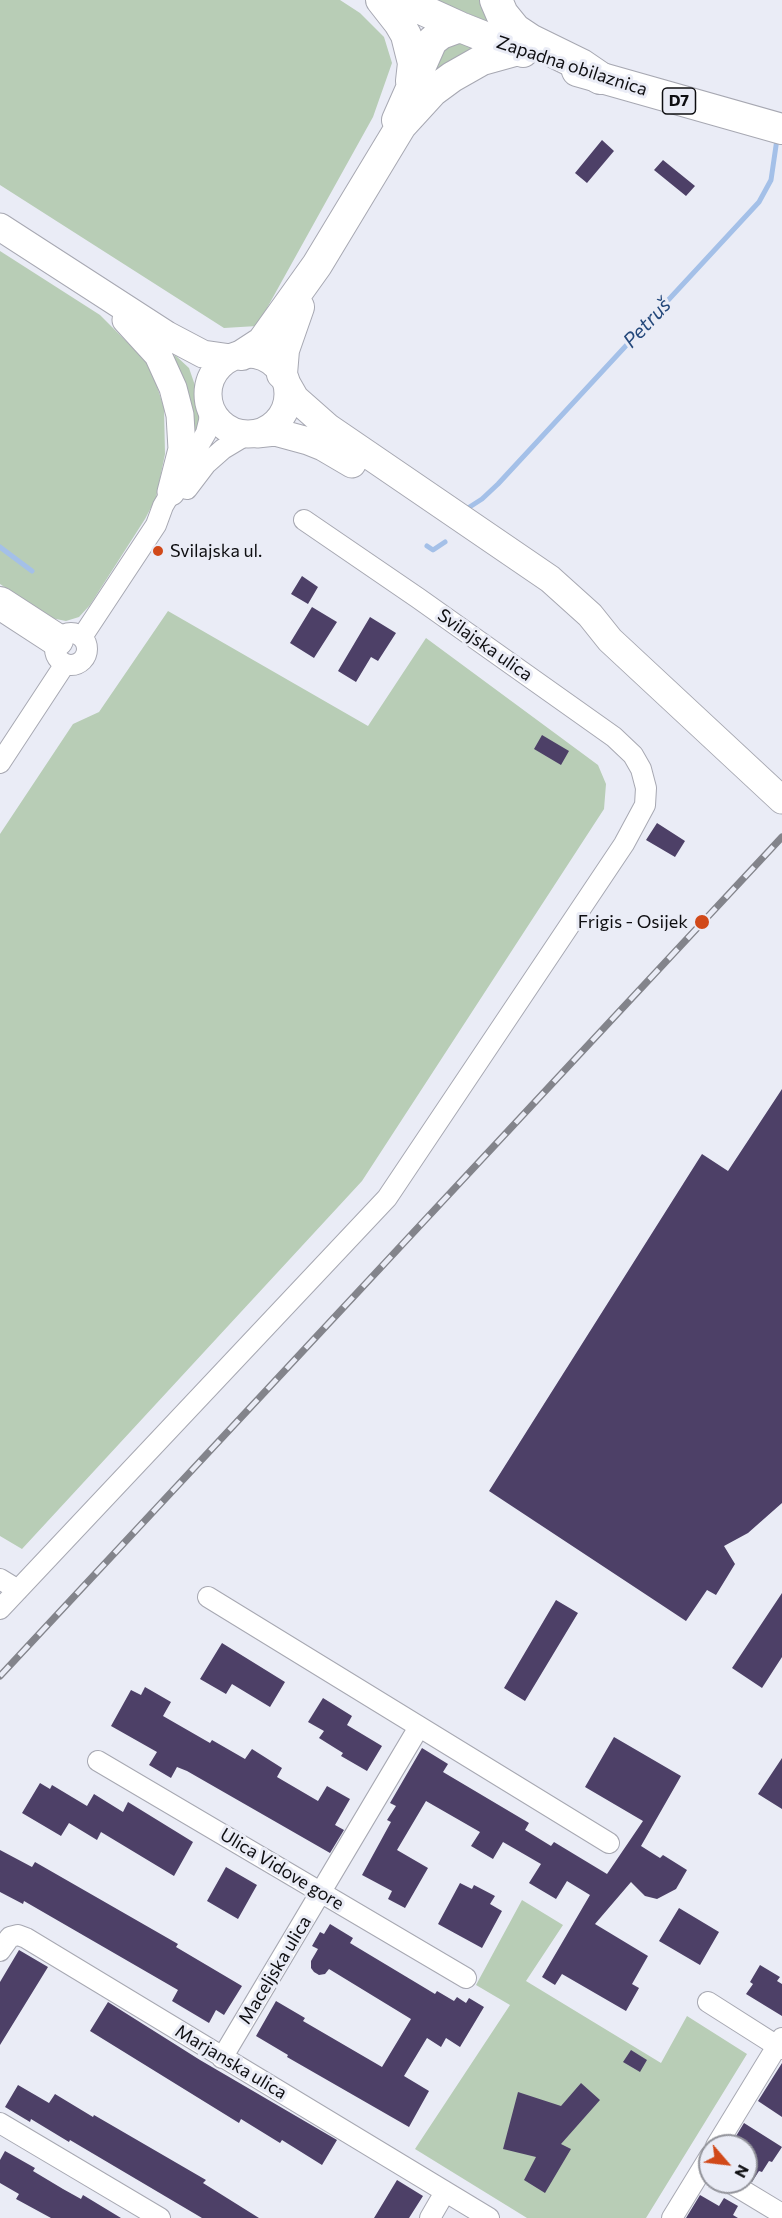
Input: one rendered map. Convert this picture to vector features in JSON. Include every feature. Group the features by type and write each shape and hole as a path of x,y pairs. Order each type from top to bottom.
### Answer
{"highway":[{"path":"496,0 502,14 514,30 581,65 600,78"},
{"path":"0,603 68,647"}],"main road":[{"path":"381,0 399,23 411,50 413,63 409,91"},
{"name":"Zapadna obilaznica","path":"401,0 518,50 600,78 770,126"},
{"path":"385,150 432,41 441,34 460,27"},
{"path":"209,398 213,375 221,365 262,342 317,265 401,126 433,91 452,77 482,60 518,50"},
{"path":"0,227 167,335 203,354 237,356 253,354 273,363 295,398 329,428 521,557 550,579 590,615 610,640 782,800"},
{"path":"253,434 276,423 284,412 288,398 282,361 288,335 317,265"},
{"path":"109,298 158,355 173,388 182,434 178,470 171,492"},
{"path":"167,335 199,366 218,422 227,428 253,434 275,432 290,435 324,447 496,562 566,614 610,640"}],"street":[{"path":"0,763 68,647 156,525 171,492 206,433 209,421 209,398"},
{"path":"156,525 169,513 206,464 223,449 253,434"},
{"name":"Svilajska ulica","path":"18,1590 387,1198 624,844 645,805 646,788 641,769 633,755 614,737 304,520"},
{"path":"0,1579 18,1590 0,1609"},
{"path":"208,1596 609,1843"},
{"name":"Maceljska ulica","path":"222,2058 419,1727"},
{"name":"Ulica Vidove gore","path":"98,1761 466,1978"},
{"name":"Marjanska ulica","path":"0,1951 7,1940 15,1936 26,1938 489,2218"},
{"path":"708,2002 780,2044 724,2134"},
{"path":"0,2124 160,2218"},
{"path":"672,2218 698,2179"},
{"path":"430,2218 445,2192"},
{"path":"749,2194 782,2214"}],"green space":[{"path":"0,0 340,0 360,13 384,37 392,63 373,117 257,326 224,328 0,185"},
{"path":"436,0 486,0 505,29"},
{"path":"452,38 480,50 434,77 431,56"},
{"path":"0,251 100,315 150,365 164,408 165,454 156,498 90,605 79,617 66,621 51,618 0,584"},
{"path":"175,355 189,368 200,400 202,420 193,443 171,361"},
{"path":"168,611 368,726 426,638 598,765 606,784 604,809 362,1181 22,1549 0,1536 0,834 73,724 99,712"},
{"path":"522,1900 563,1925 526,1981 661,2063 687,2016 747,2054 646,2218 527,2218 415,2149 510,2005 476,1985"}],"building":[{"path":"602,140 614,151 587,183 575,173"},
{"path":"663,160 695,186 686,196 654,170"},
{"path":"302,576 318,587 308,604 291,594"},
{"path":"312,607 337,622 314,658 290,643"},
{"path":"370,617 396,633 378,661 371,657 356,682 338,671"},
{"path":"542,735 569,751 561,765 534,749"},
{"path":"657,823 685,841 675,857 646,840"},
{"path":"782,1089 782,1503 748,1533 724,1546 735,1564 716,1595 707,1590 686,1621 489,1491 702,1154 728,1171"},
{"path":"782,1593 782,1657 762,1688 732,1668"},
{"path":"556,1600 578,1613 525,1701 504,1688"},
{"path":"222,1643 285,1682 270,1707 232,1684 226,1694 200,1679"},
{"path":"145,1687 171,1702 163,1716 210,1743 212,1740 245,1759 252,1749 282,1768 277,1777 318,1801 327,1786 350,1799 335,1825 344,1830 330,1853 187,1771 177,1767 171,1778 149,1765 157,1752 111,1726 131,1690 141,1695"},
{"path":"323,1698 352,1716 347,1725 382,1746 367,1771 341,1756 343,1753 319,1738 324,1731 308,1722"},
{"path":"614,1737 681,1776 641,1846 660,1858 663,1855 687,1870 676,1889 657,1899 645,1896 631,1882 595,1924 648,1956 632,1984 639,1988 626,2011 562,1974 555,1985 542,1977 590,1895 567,1881 556,1899 529,1883 541,1864 503,1842 493,1859 471,1846 480,1832 426,1801 397,1850 428,1868 405,1908 388,1899 392,1891 362,1875 391,1822 387,1820 396,1806 390,1803 422,1748 448,1764 443,1772 529,1823 525,1830 551,1846 554,1842 607,1874 643,1821 585,1787"},
{"path":"782,1758 782,1809 758,1794"},
{"path":"40,1783 50,1789 52,1785 87,1806 94,1794 123,1812 128,1802 193,1842 174,1876 101,1832 97,1840 69,1823 61,1836 22,1813"},
{"path":"0,1850 32,1867 35,1862 178,1944 176,1947 242,1986 224,2015 216,2010 209,2023 172,2001 178,1990 24,1901 23,1904 0,1892"},
{"path":"226,1867 257,1885 238,1919 207,1901"},
{"path":"460,1883 472,1889 474,1885 495,1896 490,1904 502,1911 482,1948 438,1924"},
{"path":"679,1908 719,1932 700,1965 659,1941"},
{"path":"330,1924 353,1938 350,1943 435,1994 437,1991 454,2001 457,1997 466,2003 469,1998 484,2007 460,2047 446,2038 441,2047 427,2038 404,2076 429,2091 409,2127 287,2057 288,2055 256,2036 276,2001 305,2018 303,2021 382,2067 411,2019 329,1969 325,1974 319,1975 314,1972 311,1968 311,1961 318,1949 312,1946 320,1932 324,1934"},
{"path":"19,1950 48,1967 0,2045 0,1982"},
{"path":"760,1965 780,1977 777,1981 782,1984 782,2016 746,1994 753,1984 750,1982"},
{"path":"108,2002 200,2060 337,2140 322,2165 282,2140 280,2143 241,2119 239,2123 90,2031"},
{"path":"631,2050 647,2060 640,2072 623,2062"},
{"path":"782,2063 782,2117 758,2101"},
{"path":"581,2083 600,2100 561,2144 571,2149 545,2193 524,2180 536,2157 503,2149 518,2092 561,2106"},
{"path":"18,2085 49,2103 55,2094 93,2117 94,2115 206,2180 203,2183 259,2218 202,2218 70,2140 69,2142 31,2119 30,2122 5,2107"},
{"path":"744,2123 782,2147 772,2162 769,2161 762,2172 758,2173 758,2134 737,2134"},
{"path":"5,2151 35,2168 33,2171 63,2189 81,2199 83,2195 121,2218 51,2218 16,2199 19,2194 0,2183 0,2160"},
{"path":"397,2180 423,2196 409,2218 374,2218"},
{"path":"700,2195 719,2206 724,2198 738,2206 733,2215 738,2218 686,2218"}],"waterway":[{"name":"Petruš","path":"468,508 498,484 759,202 771,180 777,139"},
{"name":"Petruš","path":"427,546 433,550 445,542"},
{"name":"Petruš","path":"0,547 32,571"}],"railway":[{"path":"0,1676 782,837"}],"place":[{"name":"Svilajska ul.","path":"158,551"},
{"name":"Frigis - Osijek","path":"702,922"}]}
